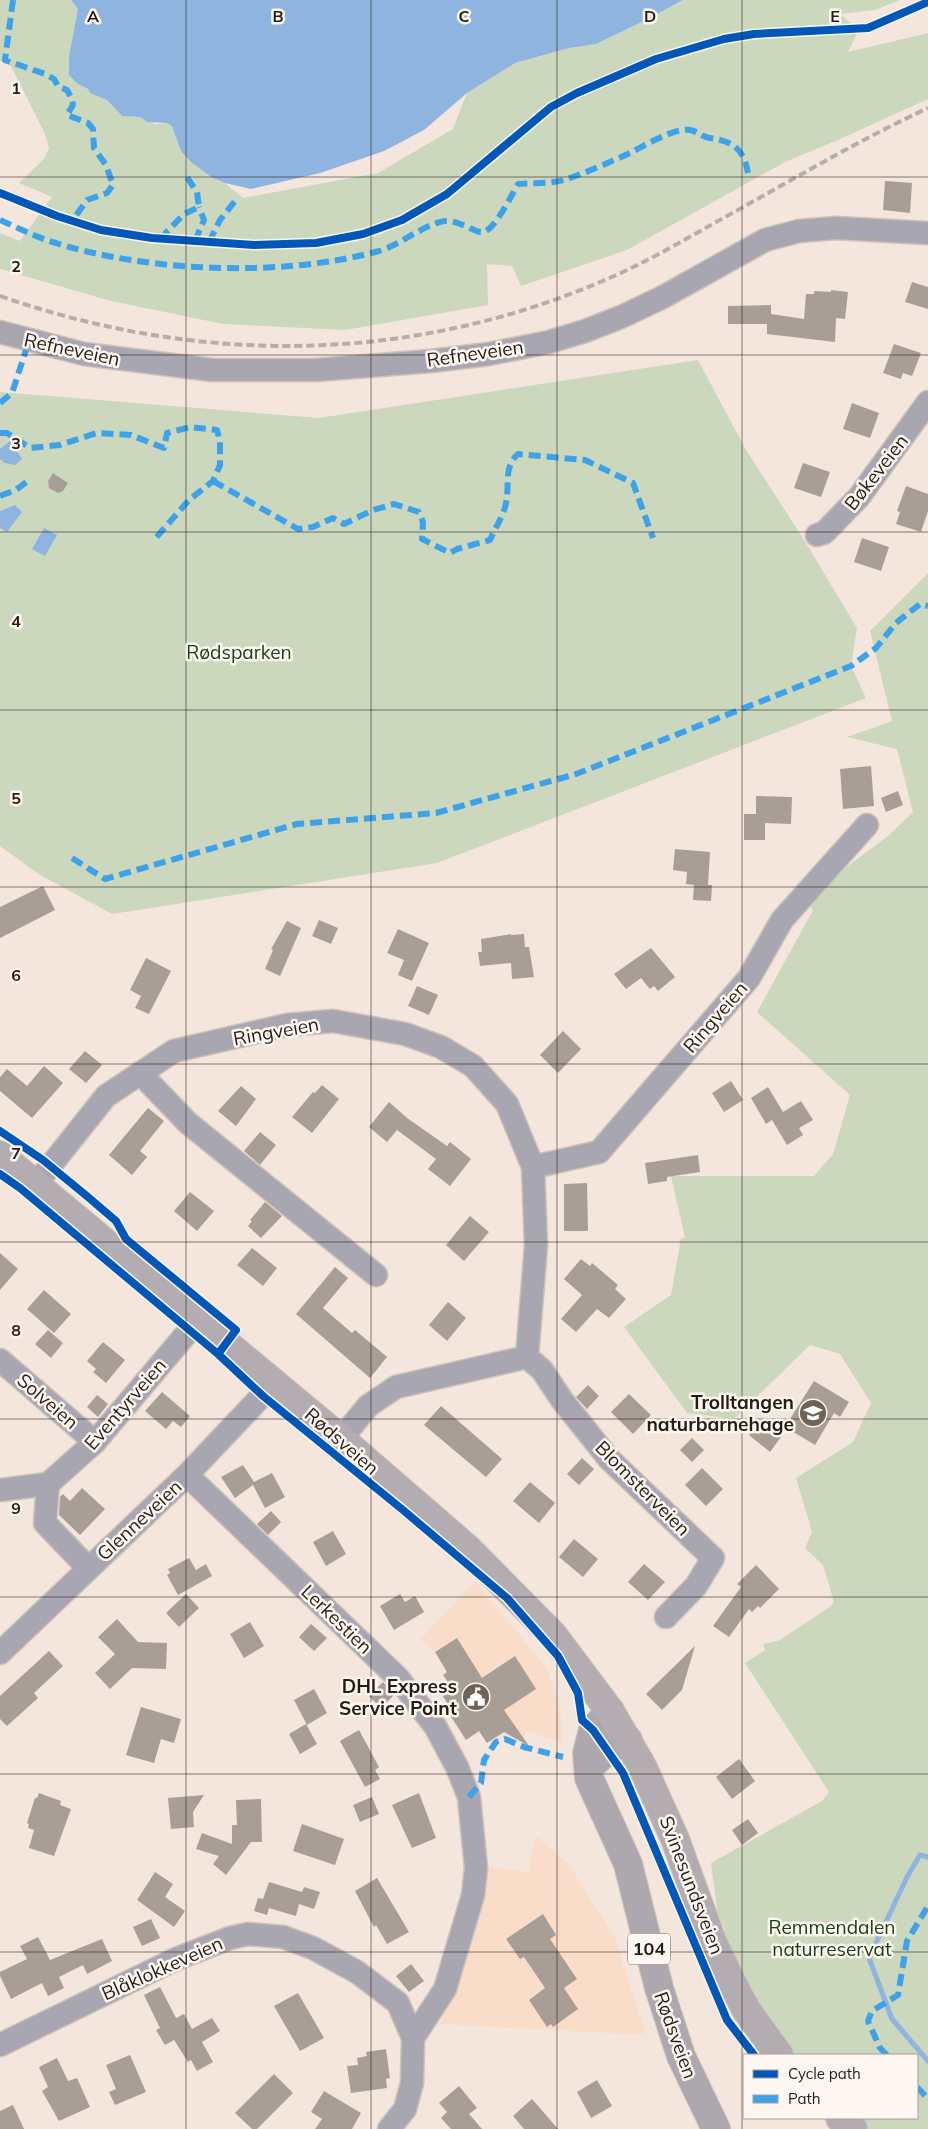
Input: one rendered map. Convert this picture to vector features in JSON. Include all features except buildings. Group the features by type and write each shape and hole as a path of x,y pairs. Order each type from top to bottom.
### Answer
{"highway":[{"name":"Rødsveien","path":"0,1155 275,1382 494,1574 553,1635 610,1712"},
{"name":"Svinesundsveien","path":"610,1712 628,1740 660,1801 712,1940 734,1987 747,2011 778,2054"},
{"path":"841,2119 854,2129"}],"main road":[{"name":"Rødsveien","path":"610,1712 593,1730 587,1753 589,1778 628,1864 658,1988 681,2056 716,2129"},
{"path":"589,1767 608,1750 628,1740"}],"street":[{"name":"Refneveien","path":"0,332 84,354 212,370 316,370 440,360 489,354 548,342 585,331 621,317 663,297 765,240 791,233 836,228 928,233"},
{"name":"Bøkeveien","path":"817,536 824,533 859,497 928,402"},
{"name":"Ringveien","path":"533,1168 599,1152 749,978 782,920 867,825"},
{"name":"Ringveien","path":"36,1184 106,1096 174,1051 287,1025 333,1021 405,1034 441,1047 473,1066 507,1104 533,1168 536,1245 527,1357"},
{"path":"140,1073 188,1123 296,1212 376,1274"},
{"name":"Eventyrveien","path":"48,1484 95,1442 198,1320"},
{"path":"340,1439 368,1406 396,1387 527,1357"},
{"name":"Blomsterveien","path":"527,1357 542,1370 562,1400 609,1458 713,1558 696,1586 666,1617"},
{"name":"Solveien","path":"0,1360 95,1442"},
{"name":"Glenneveien","path":"0,1653 187,1475 275,1382"},
{"name":"Lerkestien","path":"187,1475 398,1678 435,1726 457,1767 469,1797 476,1868 473,1895 444,1989 413,2038"},
{"path":"0,1490 48,1484 44,1523 88,1568"},
{"name":"Blåklokkeveien","path":"0,2045 176,1959 230,1938 248,1934 283,1937 313,1948 357,1972 398,2003 413,2038"},
{"path":"389,2129 398,2121 405,2109 410,2094 413,2038"}],"shaded area":[{"path":"475,1581 546,1667 560,1708 563,1743 527,1731 521,1742 503,1733 487,1743 479,1732 466,1740 451,1715 453,1713 442,1695 452,1689 444,1675 447,1672 435,1652 420,1640"},
{"path":"535,1836 568,1863 615,1938 646,2035 440,2024 450,1999 480,1866 528,1872"}],"green space":[{"path":"0,0 71,0 78,9 69,56 78,84 88,89 90,93 107,100 122,116 134,115 155,124 167,123 172,126 181,150 191,162 211,177 225,183 243,198 378,173 453,129 467,93 515,63 569,48 596,44 683,0 900,0 875,10 840,14 859,30 848,52 928,33 928,99 785,162 627,250 521,286 512,266 487,264 488,305 345,330 223,324 111,301 0,269 0,233 20,241 52,197 19,183 44,159 49,148 44,132 11,66 0,61"},
{"name":"Rødsparken","path":"698,360 746,450 806,543 857,628 851,666 866,698 437,863 112,914 40,875 0,846 0,392 319,418"},
{"name":"Remmendalen naturreservat","path":"928,573 928,2129 868,2129 860,2119 918,2119 918,2054 794,2054 754,1999 723,1933 725,1929 718,1916 711,1863 822,1801 829,1792 745,1663 765,1650 763,1644 778,1641 830,1607 834,1602 823,1565 805,1548 812,1532 796,1478 853,1442 871,1403 840,1354 810,1345 734,1419 687,1413 624,1327 671,1295 681,1238 685,1238 671,1176 814,1176 833,1154 850,1095 757,1012 813,910 803,899 887,837 913,812 897,749 847,737 892,721 870,631"}],"water":[{"path":"71,0 683,0 596,44 569,48 515,63 467,93 424,130 384,151 320,173 251,189 225,183 211,177 191,162 181,151 172,126 167,123 147,122 138,117 122,116 107,100 90,93 88,89 78,84 69,75 69,56 78,9"},
{"path":"10,441 22,459 15,465 5,463 0,459 0,449"},
{"path":"15,505 22,512 7,532 0,528 0,511"},
{"path":"44,528 57,535 45,556 32,549"}],"waterway":[{"path":"928,1857 920,1855 907,1877 869,1958 892,2019 928,2061"}],"railway":[{"path":"0,296 78,319 156,336 235,344 314,346 392,339 470,325 547,302 623,272 676,245 852,146 928,108"}],"marked path":[{"path":"13,0 5,60 45,74 54,79 58,86 67,90 73,105 67,115 88,123 93,129 94,148 106,165 113,185 107,193 87,200 72,221"},
{"path":"0,220 49,241 127,259 213,268 257,268 341,260 379,251 424,228 443,221 453,222 483,232 488,230 498,219 518,184 549,183 567,179 615,160 676,131 693,131 732,144 744,158 748,173"},
{"path":"160,239 184,214 199,207 197,192 187,177"},
{"path":"209,242 220,220 235,201"},
{"path":"195,241 204,220 199,207"},
{"path":"0,403 12,393 26,350"},
{"path":"0,433 7,433 30,448 60,445 97,433 131,435 164,448 167,433 190,427 217,430 220,441 220,465 213,481 189,500 154,540"},
{"path":"213,481 298,529 313,527 333,518 344,524 373,510 394,504 419,512 423,522 422,539 450,553 457,549 490,540 505,508 510,465 518,454 585,460 633,483 653,538"},
{"path":"0,496 16,490 30,479"},
{"path":"72,858 105,879 297,824 436,813 576,774 851,666 876,648 896,623 920,604 928,606"},
{"path":"469,1797 481,1783 484,1760 496,1742 505,1739 524,1747 563,1757"},
{"path":"886,2054 880,2048 868,2021 872,2011 898,1995 907,1941 928,1906"},
{"path":"918,2088 928,2099"}],"cycle path":[{"path":"0,193 57,216 101,230 152,238 254,245 316,243 363,234 402,220 447,194 551,107 577,93 656,59 724,39 754,34 868,28 928,2"},
{"path":"0,1131 43,1160 88,1197 116,1221 126,1239 236,1330 218,1354 263,1396 507,1598 558,1656 578,1693 582,1720 593,1730 623,1773 727,2020 753,2054"},
{"path":"0,1174 20,1188 218,1354"}],"place":[{"name":"Trolltangen naturbarnehage","path":"813,1413"},
{"name":"DHL Express Service Point","path":"476,1697"}]}
